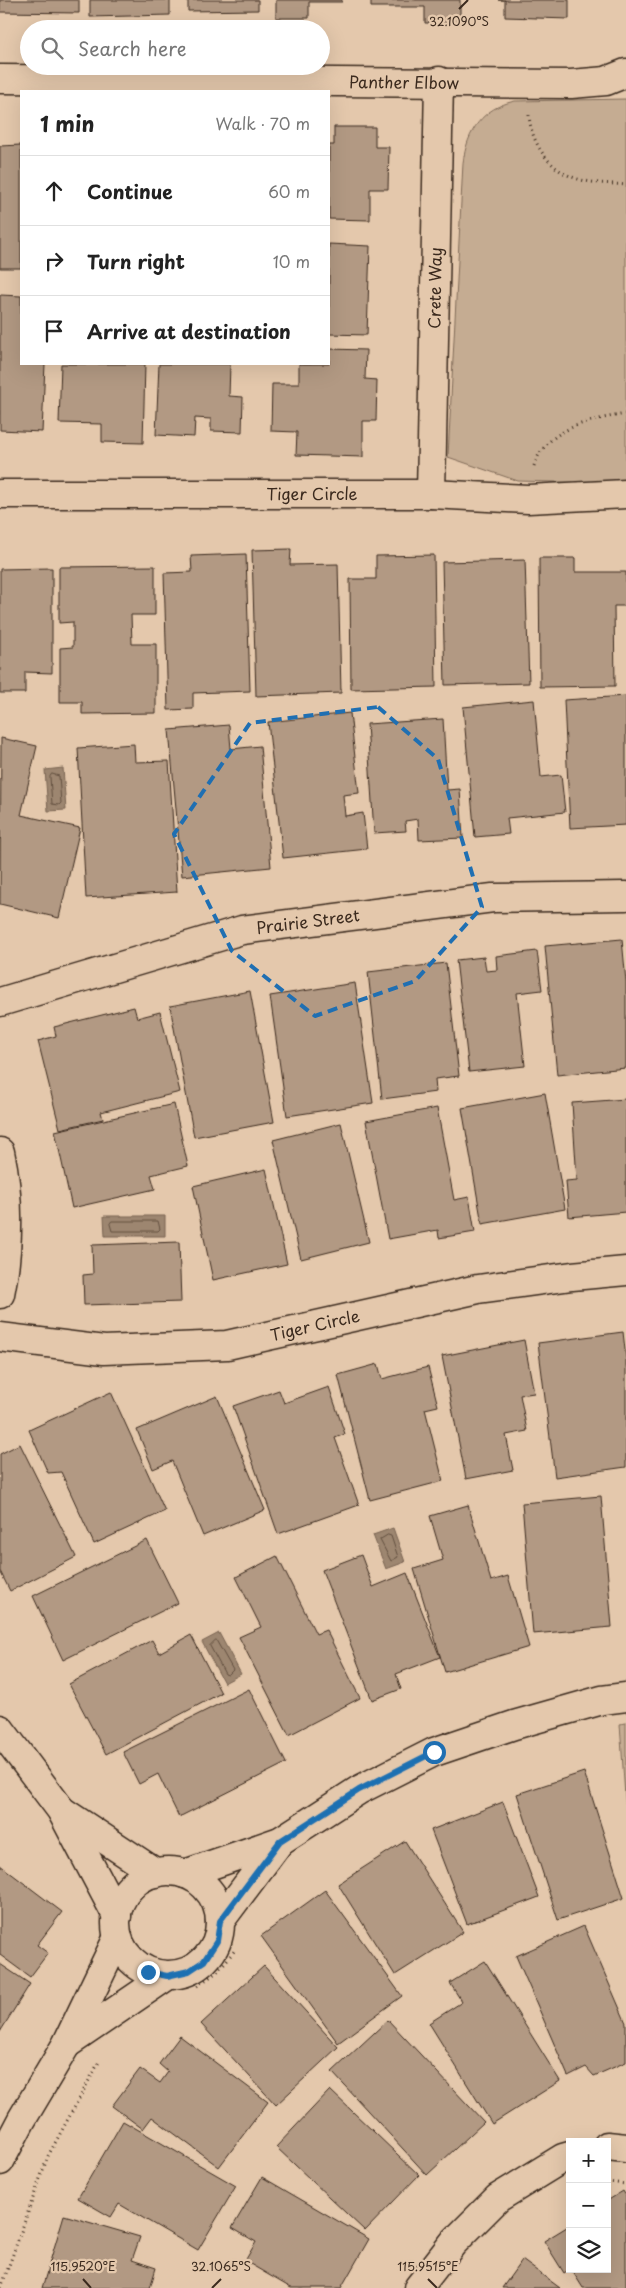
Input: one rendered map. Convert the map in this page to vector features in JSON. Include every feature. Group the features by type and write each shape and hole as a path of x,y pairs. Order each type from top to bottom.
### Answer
{"street":[{"name":"Panther Elbow","path":"0,79 439,81 571,84 606,81 626,73"},
{"name":"Crete Way","path":"431,494 439,81"},
{"name":"Tiger Circle","path":"0,494 431,494 528,499 626,494"},
{"name":"Prairie Street","path":"0,1002 242,930 493,898 626,896"},
{"path":"0,1152 3,1164 6,1239 0,1294"},
{"name":"Tiger Circle","path":"0,1337 104,1350 227,1345 478,1289 572,1276 626,1271"},
{"path":"185,1874 280,1841 359,1790 434,1752 514,1725 602,1700 626,1697"},
{"path":"0,1729 61,1810 117,1927 122,1948 133,1962 148,1972 167,1976"},
{"path":"61,1810 156,1873"},
{"path":"220,1921 280,1841"},
{"path":"0,2161 22,2119 66,2045 117,1927 122,1899 130,1888 145,1877 156,1873 175,1872 185,1874 200,1882 209,1891 218,1907 220,1921 217,1941 204,1961 189,1971 167,1976 66,2045"},
{"path":"611,2146 626,2148"},
{"path":"418,2288 453,2243 498,2198 566,2157"}],"path":[{"path":"529,112 531,131 538,148 560,170 574,178 626,185"},
{"path":"528,499 530,477 537,458 547,442 562,432 583,423 626,414"},
{"path":"194,1988 217,1972 235,1950 239,1942"},
{"path":"2,2288 48,2156 100,2059"},
{"path":"611,2182 626,2184"}],"highlighted area":[{"path":"378,707 438,759 482,907 415,981 315,1016 232,951 174,834 250,723"}],"shaded area":[{"path":"626,99 626,484 518,481 448,457 463,163 468,141 485,115 503,104 515,101"},
{"path":"626,1723 626,1811 620,1724"}],"water":[{"path":"63,768 66,810 48,811 45,770"},
{"path":"104,1216 165,1216 165,1236 105,1236"},
{"path":"393,1528 405,1562 386,1569 373,1535"},
{"path":"219,1633 241,1674 224,1683 202,1642"}],"building":[{"path":"0,0 79,0 79,13 0,12"},
{"path":"90,0 170,0 170,15 90,17"},
{"path":"188,0 258,0 258,10 188,11"},
{"path":"276,0 342,0 342,2 309,2 309,18 276,18"},
{"path":"371,0 460,0 460,23 425,23 425,7 371,7"},
{"path":"505,0 569,0 569,19 505,17"},
{"path":"334,127 375,127 375,147 389,147 388,189 370,189 370,220 330,219 330,145 334,145"},
{"path":"20,145 20,268 0,268 0,146"},
{"path":"330,244 370,246 367,335 330,334"},
{"path":"0,295 20,296 20,365 45,365 42,432 0,430"},
{"path":"330,349 366,350 365,379 377,380 376,421 363,421 363,457 296,455 297,432 271,431 272,384 299,384 299,365 330,365"},
{"path":"61,365 145,365 143,443 102,442 102,424 59,423"},
{"path":"159,365 230,365 229,396 243,397 242,432 211,431 211,419 195,418 194,437 156,435"},
{"path":"291,549 290,565 338,564 341,693 256,696 252,550"},
{"path":"246,554 250,691 193,693 193,709 168,710 164,573 192,572 191,556"},
{"path":"434,555 436,687 351,689 350,579 376,579 376,556"},
{"path":"539,558 575,558 575,572 626,572 626,606 614,606 615,686 540,687"},
{"path":"525,560 529,683 445,685 442,562"},
{"path":"155,566 155,615 131,615 132,644 156,644 156,713 82,714 82,702 60,702 60,648 73,647 73,622 59,623 59,567"},
{"path":"52,568 52,673 25,672 25,693 0,693 0,569"},
{"path":"626,696 626,825 570,828 564,700"},
{"path":"534,700 541,777 561,775 565,812 507,818 509,834 475,837 463,707"},
{"path":"350,713 359,793 343,795 345,816 363,813 367,849 283,858 268,722"},
{"path":"443,719 447,790 460,789 463,838 419,840 418,819 405,821 406,831 374,833 367,724"},
{"path":"229,725 231,749 260,746 271,867 182,876 169,730"},
{"path":"1,738 37,746 21,815 80,828 59,918 0,904"},
{"path":"134,744 135,762 169,761 177,892 86,898 78,748"},
{"path":"622,939 626,982 626,1068 557,1075 545,946"},
{"path":"537,951 542,990 517,993 525,1066 469,1072 456,960 484,957 486,971 497,970 496,956"},
{"path":"446,963 459,1076 435,1079 436,1092 382,1099 368,972"},
{"path":"355,983 373,1103 287,1116 270,996"},
{"path":"250,991 274,1122 194,1137 170,1006"},
{"path":"134,1007 137,1018 160,1012 180,1092 101,1112 103,1119 60,1129 38,1041 56,1036 54,1027"},
{"path":"545,1093 565,1209 482,1224 462,1108"},
{"path":"626,1099 626,1212 569,1217 566,1181 577,1180 572,1103"},
{"path":"174,1104 188,1166 151,1175 155,1189 72,1208 55,1131"},
{"path":"437,1108 454,1200 469,1197 475,1232 439,1238 438,1230 388,1239 366,1121"},
{"path":"341,1123 369,1242 301,1259 273,1140"},
{"path":"266,1169 287,1264 213,1280 193,1186"},
{"path":"179,1242 181,1302 84,1305 83,1275 93,1274 92,1245"},
{"path":"623,1332 626,1359 626,1467 555,1477 538,1343"},
{"path":"524,1340 534,1393 520,1395 527,1431 506,1435 513,1470 466,1479 442,1356"},
{"path":"378,1364 382,1379 428,1367 438,1406 425,1409 443,1481 370,1500 338,1375"},
{"path":"329,1387 345,1434 335,1438 359,1505 278,1534 233,1406 279,1390 284,1403"},
{"path":"111,1392 165,1511 94,1544 61,1472 48,1473 29,1430"},
{"path":"217,1396 265,1510 203,1536 172,1461 153,1469 137,1430"},
{"path":"20,1444 76,1557 10,1591 0,1571 0,1454"},
{"path":"601,1496 612,1627 533,1634 522,1503"},
{"path":"468,1505 491,1581 508,1576 529,1647 445,1672 414,1569 443,1560 430,1516"},
{"path":"147,1540 178,1603 63,1660 33,1596"},
{"path":"361,1555 373,1587 407,1573 440,1657 396,1674 401,1689 372,1700 322,1570"},
{"path":"277,1556 316,1634 326,1630 360,1698 289,1735 239,1637 261,1627 236,1577"},
{"path":"191,1635 221,1693 106,1754 69,1684 152,1640 159,1653"},
{"path":"249,1689 286,1763 179,1817 158,1774 139,1784 123,1752"},
{"path":"584,1772 624,1898 558,1920 517,1794"},
{"path":"503,1802 539,1897 467,1924 431,1830"},
{"path":"405,1841 463,1932 395,1975 338,1884"},
{"path":"0,1865 62,1912 37,1945 48,1953 30,1977 0,1955"},
{"path":"325,1890 402,1996 338,2043 261,1936"},
{"path":"584,1926 626,2023 626,2062 594,2076 586,2067 568,2076 516,1956"},
{"path":"485,1961 560,2081 492,2124 429,2023 462,2002 450,1983"},
{"path":"0,1964 30,1984 0,2032"},
{"path":"264,1966 338,2047 276,2105 201,2024"},
{"path":"388,2020 484,2122 427,2175 332,2072"},
{"path":"180,2036 268,2102 219,2167 152,2117 143,2129 112,2106 140,2069 160,2083 168,2072 159,2064"},
{"path":"330,2090 419,2175 365,2231 276,2147"},
{"path":"123,2121 236,2186 198,2250 119,2204 111,2217 78,2198"},
{"path":"262,2177 369,2239 341,2288 291,2288 245,2261 256,2242 232,2228"},
{"path":"623,2191 626,2196 626,2288 583,2288 574,2273 611,2273 611,2198"},
{"path":"64,2215 140,2237 132,2260 156,2268 150,2288 42,2288"},
{"path":"566,2227 566,2272 564,2273 544,2241"},
{"path":"522,2260 560,2288 502,2288"}],"route":[{"path":"148,1972 167,1976 189,1971 204,1961 217,1941 220,1921 280,1841 359,1790 434,1752"}]}
